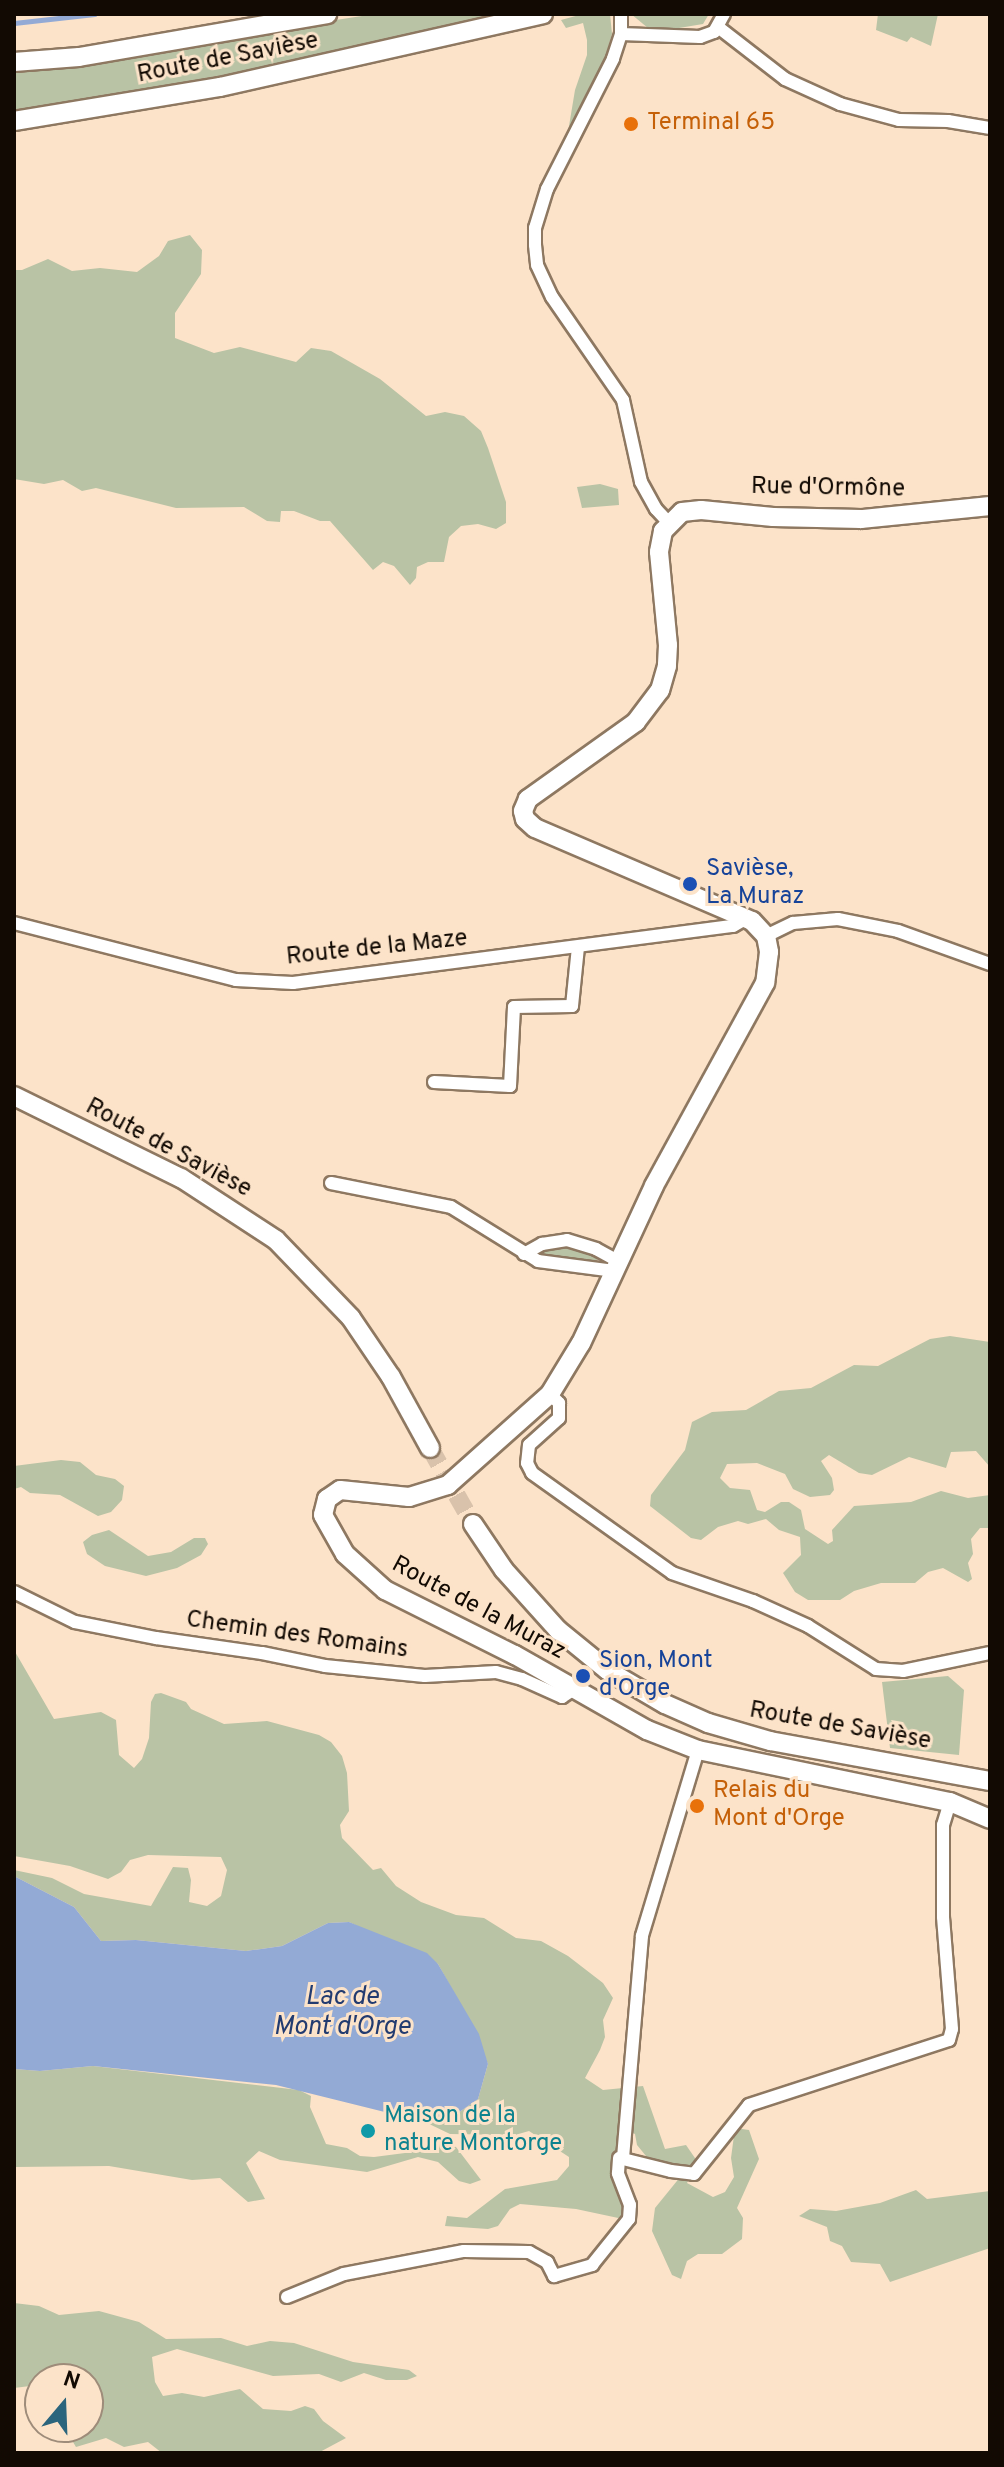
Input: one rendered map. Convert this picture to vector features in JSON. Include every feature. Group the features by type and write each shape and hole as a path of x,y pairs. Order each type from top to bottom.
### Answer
{"street":[{"path":"14,62 79,57 327,14"},
{"name":"Route de Savièse","path":"14,121 220,87 543,14"},
{"path":"621,14 621,34 613,59 547,189 535,228 535,245 537,265 552,297 623,400 641,482 656,509 669,523 660,542 667,666 660,690 636,722 528,799 523,811 525,819 535,828 747,918 766,936 793,923 838,919 892,929 990,964"},
{"path":"621,34 700,37 724,14"},
{"path":"718,20 772,71 840,104 899,120 948,121 990,128"},
{"name":"Rue d'Ormône","path":"669,523 682,512 701,510 773,517 861,519 990,506"},
{"name":"Route de la Maze","path":"14,923 236,980 293,983 733,926 747,918"},
{"name":"Route de la Muraz","path":"766,936 769,965 755,1004 668,1160 581,1343 550,1394 448,1485 409,1497 340,1490 327,1499 323,1515 345,1554 385,1590 647,1730 698,1750 950,1802 990,1819"},
{"path":"434,1082 510,1086 514,1007 572,1006 578,947"},
{"name":"Route de Savièse","path":"14,1096 181,1178 276,1240 351,1318 391,1377 430,1448"},
{"path":"331,1183 451,1207 470,1215 524,1254 554,1265 616,1266"},
{"path":"524,1254 542,1244 567,1240 596,1249 616,1266"},
{"path":"550,1394 559,1403 559,1418 529,1445 527,1463 532,1473 672,1573 753,1601 808,1626 876,1669 903,1671 990,1653"},
{"name":"Route de Savièse","path":"473,1524 504,1570 558,1630 607,1670 665,1704 708,1723 770,1741 990,1781"},
{"name":"Chemin des Romains","path":"16,1595 75,1622 141,1636 262,1653 325,1666 425,1676 496,1672 522,1679 562,1697 574,1689"},
{"path":"287,2297 344,2274 464,2251 529,2252 547,2262 554,2276 592,2265 629,2219 630,2205 618,2173 642,1936 698,1750"},
{"path":"621,2158 694,2174 749,2105 944,2044 952,2029 943,1888 943,1825 950,1802"}],"green space":[{"path":"375,14 509,14 264,68 14,111 14,69"},
{"path":"583,14 610,14 612,34 605,58 568,132 575,90 587,55 587,40 583,23 566,28 561,20"},
{"path":"631,14 709,14 703,24 673,29 648,28"},
{"path":"878,14 938,14 931,46 911,37 907,42 876,30"},
{"path":"190,235 202,250 201,274 175,313 175,338 214,353 240,347 296,362 311,348 331,351 380,379 426,416 445,412 464,416 481,431 488,448 506,502 506,523 496,529 478,524 461,526 449,537 444,562 428,562 417,567 416,578 410,585 394,566 383,562 373,570 330,521 320,521 294,511 281,511 280,522 267,521 244,507 176,508 96,488 82,491 63,480 44,484 14,479 14,270 22,270 48,259 72,271 100,268 137,272 159,256 168,241"},
{"path":"600,484 618,489 619,505 582,508 577,487"},
{"path":"570,1244 598,1256 596,1262 557,1260 534,1254"},
{"path":"950,1336 990,1342 990,1467 976,1451 951,1452 946,1468 909,1457 872,1475 859,1473 829,1455 821,1461 832,1478 834,1490 830,1495 810,1497 793,1489 785,1474 757,1463 727,1464 720,1478 730,1488 750,1490 757,1510 765,1512 781,1502 789,1502 801,1510 805,1529 828,1544 833,1541 832,1530 854,1506 911,1502 941,1491 968,1498 990,1495 990,1528 980,1528 971,1539 973,1554 968,1563 972,1579 968,1582 943,1568 928,1572 915,1583 881,1583 854,1591 840,1600 808,1600 795,1592 783,1573 801,1555 800,1537 779,1530 766,1519 748,1524 738,1521 718,1527 701,1540 691,1538 650,1506 651,1495 685,1450 692,1422 712,1412 746,1410 779,1391 811,1388 854,1365 878,1366 930,1339"},
{"path":"61,1460 80,1462 96,1475 115,1479 124,1486 122,1500 111,1512 98,1516 60,1495 30,1493 21,1487 14,1489 14,1466"},
{"path":"109,1530 148,1556 171,1552 194,1538 205,1538 208,1544 201,1555 177,1568 146,1576 105,1566 87,1554 83,1542 92,1535"},
{"path":"14,1650 54,1719 101,1712 116,1720 119,1755 134,1768 142,1759 149,1738 151,1702 155,1694 161,1693 186,1702 191,1709 224,1724 267,1721 319,1735 331,1742 342,1756 347,1773 349,1811 340,1825 342,1838 373,1870 381,1868 396,1886 421,1902 456,1915 484,1918 516,1938 541,1941 568,1956 603,1983 613,1998 603,2020 605,2037 585,2078 603,2090 643,2086 665,2149 686,2145 697,2161 687,2183 713,2197 725,2192 734,2177 731,2158 735,2128 749,2130 759,2159 737,2208 743,2218 742,2239 722,2254 698,2254 687,2261 681,2279 672,2275 652,2231 655,2208 681,2176 675,2164 663,2165 646,2156 637,2145 635,2134 626,2130 618,2136 628,2201 623,2219 576,2209 520,2204 510,2209 498,2226 488,2229 445,2226 447,2216 467,2218 505,2189 557,2180 569,2166 569,2157 529,2131 515,2135 450,2134 425,2122 445,2122 478,2099 488,2064 467,2016 438,1964 349,1922 328,1923 282,1946 246,1951 136,1940 101,1941 74,1907 14,1876 14,1870 52,1878 84,1894 151,1906 173,1867 188,1868 191,1880 189,1902 207,1906 221,1896 227,1870 221,1857 148,1855 130,1860 121,1872 108,1879 70,1866 14,1856"},
{"path":"948,1676 964,1690 959,1755 890,1748 882,1682"},
{"path":"93,2066 299,2090 311,2096 310,2107 326,2144 347,2148 360,2156 374,2157 405,2153 420,2142 438,2141 456,2147 481,2180 470,2184 459,2181 438,2162 418,2157 367,2172 280,2160 259,2151 246,2163 265,2199 248,2202 220,2178 192,2180 109,2166 14,2167 14,2069 40,2071"},
{"path":"916,2190 927,2199 990,2191 990,2248 890,2282 880,2264 851,2262 842,2246 830,2241 827,2227 799,2216 810,2209 836,2211 880,2203"},
{"path":"14,2303 39,2306 59,2315 99,2311 139,2322 166,2339 221,2338 247,2346 270,2341 294,2343 353,2362 409,2370 417,2376 407,2380 386,2380 364,2373 341,2382 319,2374 273,2376 177,2349 152,2357 155,2382 163,2396 182,2393 204,2397 240,2389 263,2409 291,2411 305,2406 314,2409 323,2421 346,2438 318,2453 162,2453 148,2442 124,2447 104,2439 104,2363 24,2363 24,2387 14,2388"}],"water":[{"name":"Lac de Mont d'Orge","path":"14,1876 74,1907 101,1941 136,1940 246,1951 282,1946 328,1923 349,1922 427,1953 438,1964 479,2034 488,2064 478,2099 445,2122 425,2122 276,2085 93,2066 40,2071 14,2069"}],"waterway":[{"path":"14,23 94,14"}],"tunnel":[{"path":"430,1448 473,1524"}],"place":[{"name":"Terminal 65","path":"631,124"},
{"name":"Savièse, La Muraz","path":"690,884"},
{"name":"Sion, Mont d'Orge","path":"583,1676"},
{"name":"Relais du Mont d'Orge","path":"697,1806"},
{"name":"Maison de la nature Montorge","path":"368,2131"}]}
